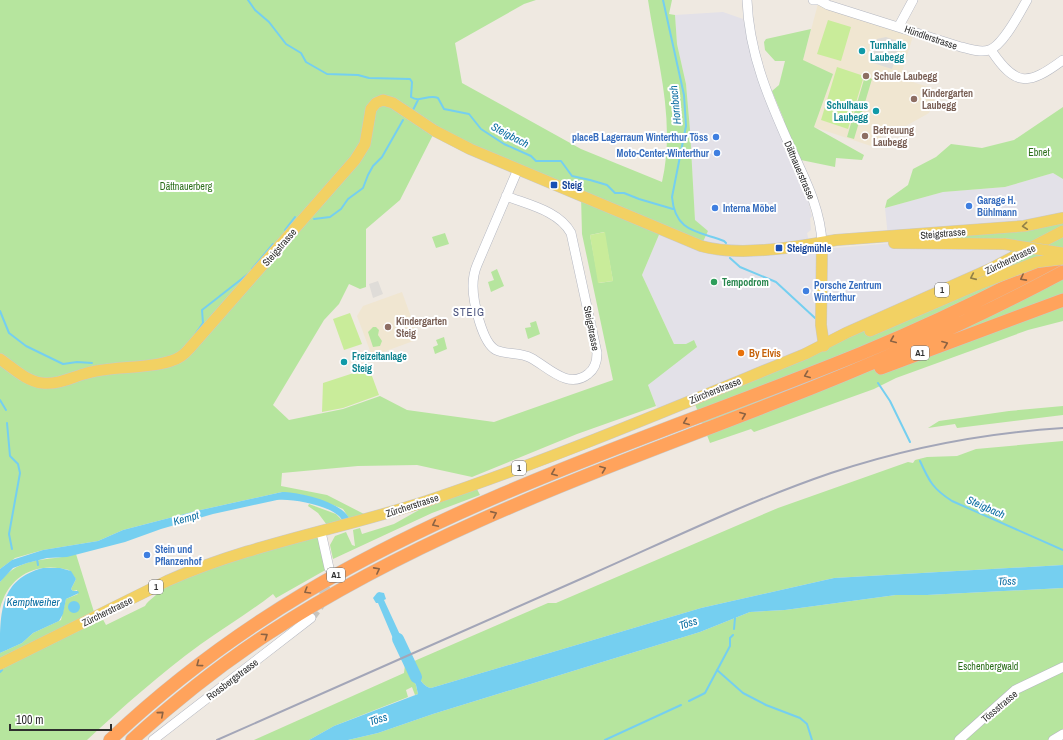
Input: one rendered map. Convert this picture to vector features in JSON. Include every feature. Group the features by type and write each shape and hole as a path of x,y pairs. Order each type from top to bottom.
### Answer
{"highway":[{"name":"A1","path":"132,740 186,693 254,643 316,604 380,568 462,528 545,492 776,402 934,336 1000,305 1062,259"},
{"name":"A1","path":"110,740 171,686 246,630 308,591 389,547 455,515 534,481 808,375 896,338 978,301 1062,259"},
{"name":"A1","path":"776,402 837,385 1063,300"}],"main road":[{"name":"Steigstrasse","path":"0,359 31,380 49,384 92,372 166,362 180,357 189,350 355,160 366,140 371,109 380,101 390,102 452,140 713,250 736,251 822,244 836,240 1024,226 1063,218"},
{"name":"Zürcherstrasse","path":"825,346 846,333 1008,260 1063,232"},
{"name":"Steigstrasse","path":"822,244 835,247 884,244 1005,244 1062,259"},
{"name":"Dättnauerstrasse","path":"822,244 821,325 825,346"},
{"name":"Zürcherstrasse","path":"0,664 194,570 235,556 421,503 509,472 825,346 850,339 1030,264 1062,259"}],"street":[{"name":"Dättnauerstrasse","path":"747,0 749,31 758,69 813,199 819,222 822,244"},
{"name":"Hündlerstrasse","path":"813,0 819,0 828,5 899,26 961,47 982,51 991,50"},
{"path":"899,26 913,0"},
{"path":"1027,0 1008,32 991,50 1004,68 1012,75 1021,78 1030,79 1039,76 1063,60"},
{"name":"Steigstrasse","path":"506,196 555,216 566,225 573,237 597,353 594,367 582,377 573,380 564,378 528,356 497,350 489,345 485,338 474,296 473,281 477,265 506,196 518,169"},
{"path":"321,532 329,568"},
{"name":"Rossbergstrasse","path":"153,740 311,618"},
{"name":"Tössstrasse","path":"959,740 1016,690 1063,667"},
{"path":"1053,740 1063,734"}],"shaded area":[{"name":"Schule Laubegg","path":"819,0 914,33 900,78 938,90 929,113 888,136 882,134 877,148 814,127 817,118 803,60"},
{"path":"723,12 743,19 761,77 807,195 812,217 810,218 811,230 807,233 811,250 894,243 1005,244 1014,257 659,413 648,385 686,344 674,344 642,275 661,230 695,220 686,84 677,44 675,15"},
{"path":"886,37 901,42 892,69 870,62 877,39"},
{"path":"1053,173 1063,179 1063,218 888,237 885,208 943,192 1005,187"},
{"path":"378,281 383,294 373,298 369,284"},
{"name":"Kindergarten Steig","path":"402,292 419,339 372,356 357,316 363,306"}],"green space":[{"name":"Dättnauerberg","path":"0,0 536,0 524,4 455,43 462,83 581,149 662,182 666,159 666,113 664,91 648,0 672,0 669,14 675,15 677,44 686,84 695,220 708,231 701,246 661,230 642,275 674,344 686,344 694,340 697,347 648,385 656,406 577,434 472,477 417,465 358,466 282,473 281,486 327,495 364,514 349,518 343,509 333,505 303,495 282,492 196,511 123,530 98,541 43,550 15,558 0,569","holes":["435,131 581,196 582,234 613,380 494,422 407,410 380,396 343,409 289,420 273,405 324,320 339,304 349,284 360,289 366,287 366,229 400,200","604,232 613,281 599,283 590,235"]},
{"path":"828,20 851,27 841,61 817,54"},
{"path":"811,29 803,60 833,74 814,127 864,155 862,160 836,158 835,167 796,159 779,121 784,120 772,91 779,85 785,61 775,61 765,50 764,42 766,39"},
{"path":"837,67 864,76 848,129 821,120"},
{"path":"865,76 872,79 854,139 847,137"},
{"name":"Ebnet","path":"1063,107 1063,179 1053,173 1005,187 943,192 885,208 887,200 908,185 913,169 936,157 951,144 982,148 1014,140"},
{"path":"1063,218 1063,321 1028,330 896,378 874,389 754,432 751,429 710,443 693,399 1014,257 1005,244 894,243"},
{"path":"605,232 613,281 598,283 590,235"},
{"path":"445,233 449,244 436,248 432,237"},
{"path":"497,269 504,286 491,292 488,282 494,280 491,272"},
{"path":"350,313 362,344 344,350 333,319"},
{"path":"536,321 540,334 528,339 525,328 531,327 530,323"},
{"path":"373,327 376,327 379,330 378,335 382,341 380,346 373,347 368,332"},
{"path":"444,337 447,349 435,354 433,347 438,345 436,340"},
{"path":"369,368 379,395 343,408 322,412 323,383"},
{"path":"1063,406 1063,415 957,428 955,424 928,428 939,421 1009,411"},
{"path":"1063,441 1063,565 834,578 701,608 431,688 427,687 421,681 412,662 548,603 556,603 778,508 908,462 913,463 915,460 927,457 957,456 976,449"},
{"path":"477,489 480,495 432,513 333,559 330,545 335,536 346,532 352,545 355,546 353,530 360,528 362,534 394,524 426,506"},
{"path":"309,504 336,514 342,520 327,525 318,513 308,506"},
{"path":"321,532 329,568 276,598 273,594 201,644 143,690 87,740 0,740 0,664 100,614 106,625 145,606 160,590 158,586"},
{"path":"76,554 94,612 0,658 0,653 22,643 33,633 61,620 66,599 78,594 77,590 73,591 71,589 76,579 69,570 45,568 25,574 17,580 4,597 0,609 0,582 8,573 25,563"},
{"name":"Eschenbergwald","path":"1063,588 1063,740 348,740 378,733 433,714 700,632 750,612 785,610 896,595 927,595"},
{"path":"405,665 416,685 418,694 415,695 412,687 406,690 408,697 334,726 309,740 254,740 404,673"}],"water":[{"path":"282,492 290,492 319,499 338,507 345,512 349,518 342,520 338,515 331,511 312,504 292,500 277,500 213,514 161,529 125,542 67,557 47,558 27,563 13,568 0,582 0,569 12,560 43,550 98,541 123,530 196,511"},
{"name":"Töss","path":"1063,565 1063,588 927,595 896,595 785,610 750,612 700,632 433,714 378,733 348,740 309,740 334,726 418,694 416,685 405,665 412,662 421,681 427,687 431,688 701,608 834,578"},
{"name":"Kemptweiher","path":"43,568 60,568 71,571 76,579 71,589 73,591 78,591 79,593 66,599 63,614 59,621 33,633 22,643 0,653 2,611 5,599 10,589 18,580 29,573"},
{"path":"379,592 384,593 386,599 384,600 408,652 400,655 378,603 376,603 373,598"},
{"path":"72,601 76,601 80,607 76,613 72,613 68,609 68,605"}],"waterway":[{"name":"Steigbach","path":"248,0 255,10 269,22 286,44 301,53 306,62 327,74 358,75 369,78 410,79 412,82 411,97 414,99 431,97 438,98 444,109 469,114 481,129 504,144 531,156 536,161 561,161 572,176 607,185 615,193 624,193 673,209"},
{"name":"Hornbach","path":"663,0 684,95 686,126 672,197 674,209 683,224 689,228 726,243"},
{"path":"413,110 418,100"},
{"path":"314,219 330,217 341,209 348,199 363,188 373,166 382,157 403,120"},
{"path":"285,230 295,217"},
{"path":"252,269 273,244"},
{"name":"Steigbach","path":"730,258 740,267 776,282 815,318"},
{"path":"196,333 203,323 202,310 248,274"},
{"path":"0,311 9,333 26,346 63,364 77,362 92,363"},
{"name":"Steigbach","path":"878,383 890,401 910,442"},
{"path":"0,400 6,410"},
{"path":"7,423 10,456 18,464 20,473 9,534 12,549"},
{"name":"Steigbach","path":"920,461 932,484 952,501 1063,550"},
{"path":"37,559 38,565"},
{"path":"734,629 735,618"},
{"path":"689,701 705,693 730,646 730,638 733,635"},
{"name":"Kempt","path":"398,639 416,677"},
{"path":"717,670 743,693 766,705 800,718 807,724 812,740"},
{"path":"605,740 681,705"}],"tunnel":[{"path":"311,618 321,604 328,577"}],"railway":[{"path":"217,740 710,521 800,484 859,464 917,449 975,438 1033,430 1063,428"}],"place":[{"name":"Turnhalle Laubegg","path":"862,51"},
{"name":"Schule Laubegg","path":"866,76"},
{"name":"Kindergarten Laubegg","path":"914,99"},
{"name":"Schulhaus Laubegg","path":"876,111"},
{"name":"Betreuung Laubegg","path":"865,136"},
{"name":"placeB Lagerraum Winterthur Töss","path":"716,137"},
{"name":"Moto-Center-Winterthur","path":"717,153"},
{"name":"Steig","path":"554,185"},
{"name":"Garage H. Bühlmann","path":"969,206"},
{"name":"Interna Möbel","path":"715,208"},
{"name":"Steigmühle","path":"779,248"},
{"name":"Tempodrom","path":"714,282"},
{"name":"Porsche Zentrum Winterthur","path":"806,291"},
{"name":"Kindergarten Steig","path":"388,327"},
{"name":"By Elvis","path":"741,353"},
{"name":"Freizeitanlage Steig","path":"344,362"},
{"name":"Stein und Pflanzenhof","path":"147,555"}],"district":[{"name":"STEIG","path":"469,312"}]}
